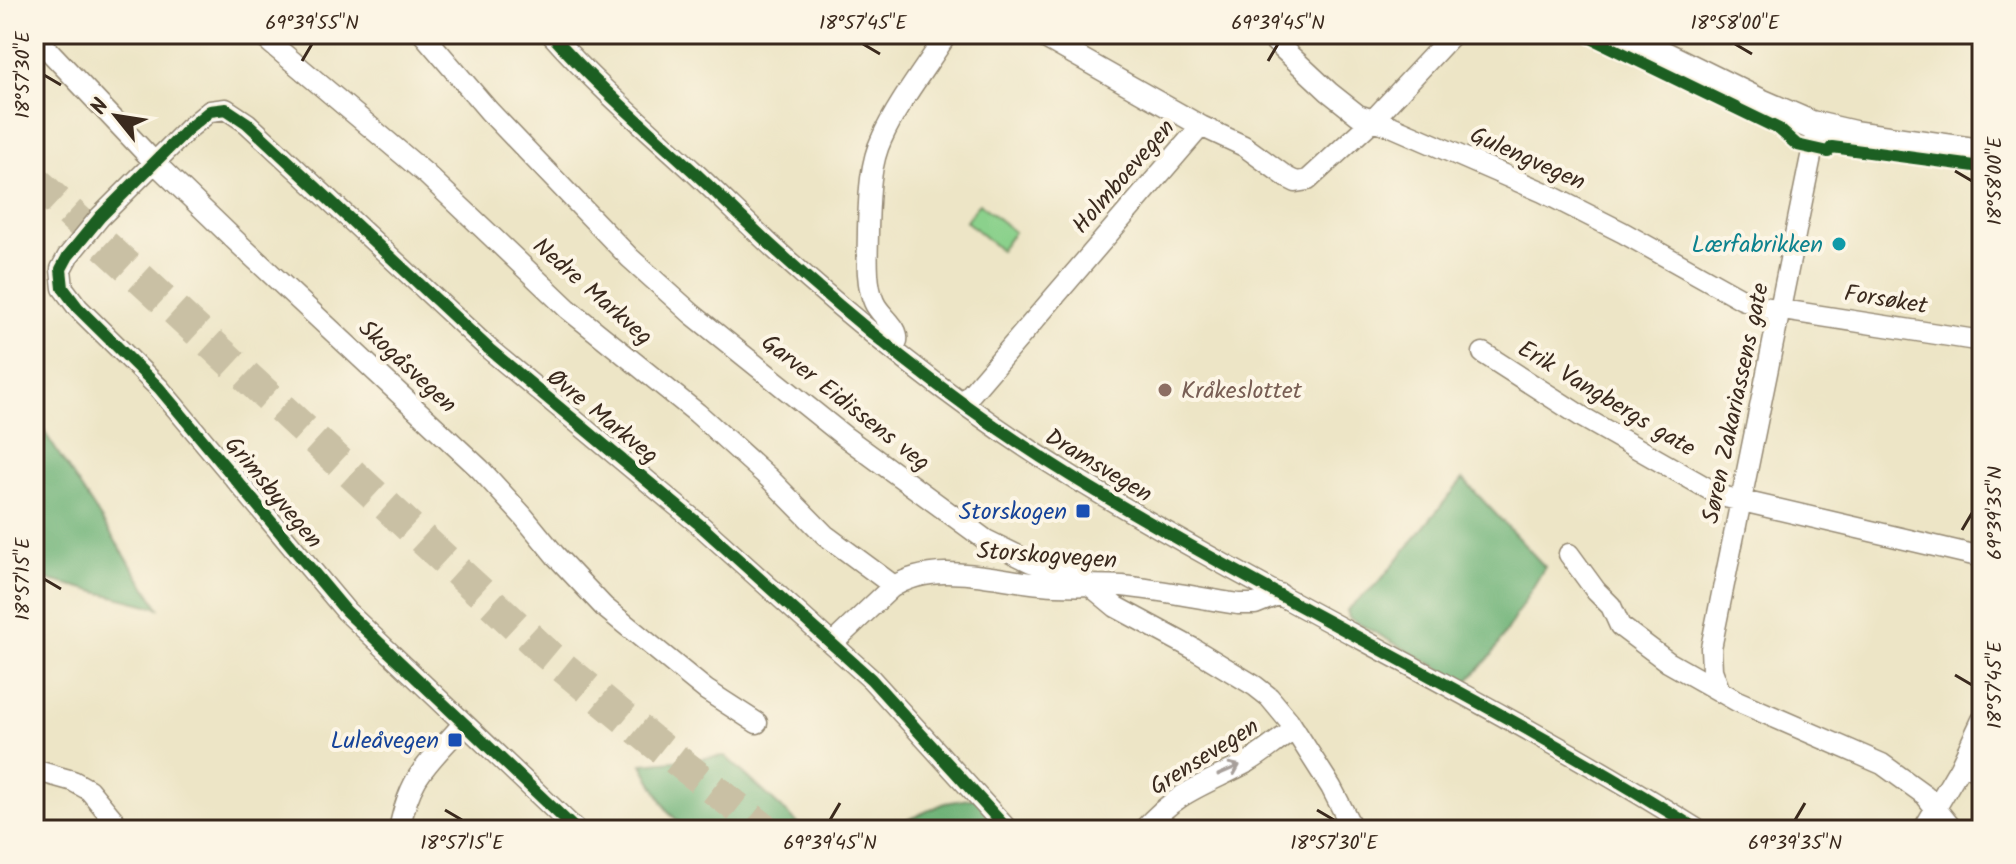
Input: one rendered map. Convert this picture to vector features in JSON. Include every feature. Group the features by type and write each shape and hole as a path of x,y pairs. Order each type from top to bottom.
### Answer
{"street":[{"name":"Nedre Markveg","path":"260,34 426,174 568,309 663,383 728,440 825,535 894,586"},
{"name":"Garver Eidissens veg","path":"423,34 481,102 639,267 692,314 844,436 960,523 1012,553 1069,573 1092,586 1116,607 1269,697 1295,730 1342,806 1353,830"},
{"name":"Dramsvegen","path":"551,34 611,97 777,251 964,402 1071,476 1563,749 1698,830"},
{"path":"894,348 898,342 897,333 879,311 870,291 868,231 873,170 883,136 947,34"},
{"path":"1038,34 1201,126"},
{"name":"Gulengvegen","path":"1267,34 1349,109 1543,192 1742,299 1763,307 1781,309"},
{"name":"Holmboevegen","path":"964,402 1201,126 1244,146 1282,174 1302,182 1318,173 1372,121 1453,34"},
{"path":"1620,34 1758,102 1817,127 1982,153"},
{"name":"Skogåsvegen","path":"34,35 156,164 306,309 480,469 604,607 706,690 757,723"},
{"name":"Øvre Markveg","path":"156,164 188,129 210,111 219,108 233,112 489,349 700,525 889,696 913,727 1008,830"},
{"name":"Søren Zakariassens gate","path":"1719,689 1712,670 1711,648 1817,127"},
{"name":"Grimsbyvegen","path":"156,164 100,217 68,256 61,269 63,288 78,308 159,388 346,611 576,830"},
{"name":"Forsøket","path":"1781,309 1982,341"},
{"name":"Erik Vangbergs gate","path":"1483,353 1715,494 1741,503 1982,557"},
{"path":"1569,554 1611,606 1620,626 1668,662 1761,712 1882,764 1915,786 1953,830"},
{"name":"Storskogvegen","path":"832,644 894,586 922,575 955,574 1044,585 1120,586 1238,604 1255,604 1280,594"},
{"path":"1923,830 1960,767 1982,720"},
{"path":"399,830 408,793 418,773 463,724"},
{"name":"Grensevegen","path":"1143,830 1166,807 1190,790 1250,760 1295,730"},
{"path":"1960,767 1982,767"},
{"path":"34,770 73,781 89,790 122,830"}],"green space":[{"path":"979,203 1014,232 1000,250 966,221"},
{"path":"34,416 159,608 34,576"},
{"path":"1463,479 1545,567 1492,655 1466,683 1349,618 1347,610 1380,581"},
{"path":"725,756 807,830 688,830 668,812 642,764"},
{"path":"975,798 1010,830 885,830 945,803"}],"tunnel":[{"path":"34,180 547,654 766,830"}],"cycle path":[{"path":"551,34 620,104 775,249 881,340 994,425 1148,522 1543,738 1698,830"},
{"path":"1583,34 1779,129 1797,145 1828,152 1832,147 1982,167"},
{"path":"576,830 346,611 159,388 78,308 63,288 61,269 100,217 210,111 226,109 247,123 489,349 700,525 871,679 1008,830"}],"place":[{"name":"Lærfabrikken","path":"1839,244"},
{"name":"Kråkeslottet","path":"1165,390"},
{"name":"Storskogen","path":"1083,511"},
{"name":"Luleåvegen","path":"455,740"}]}
